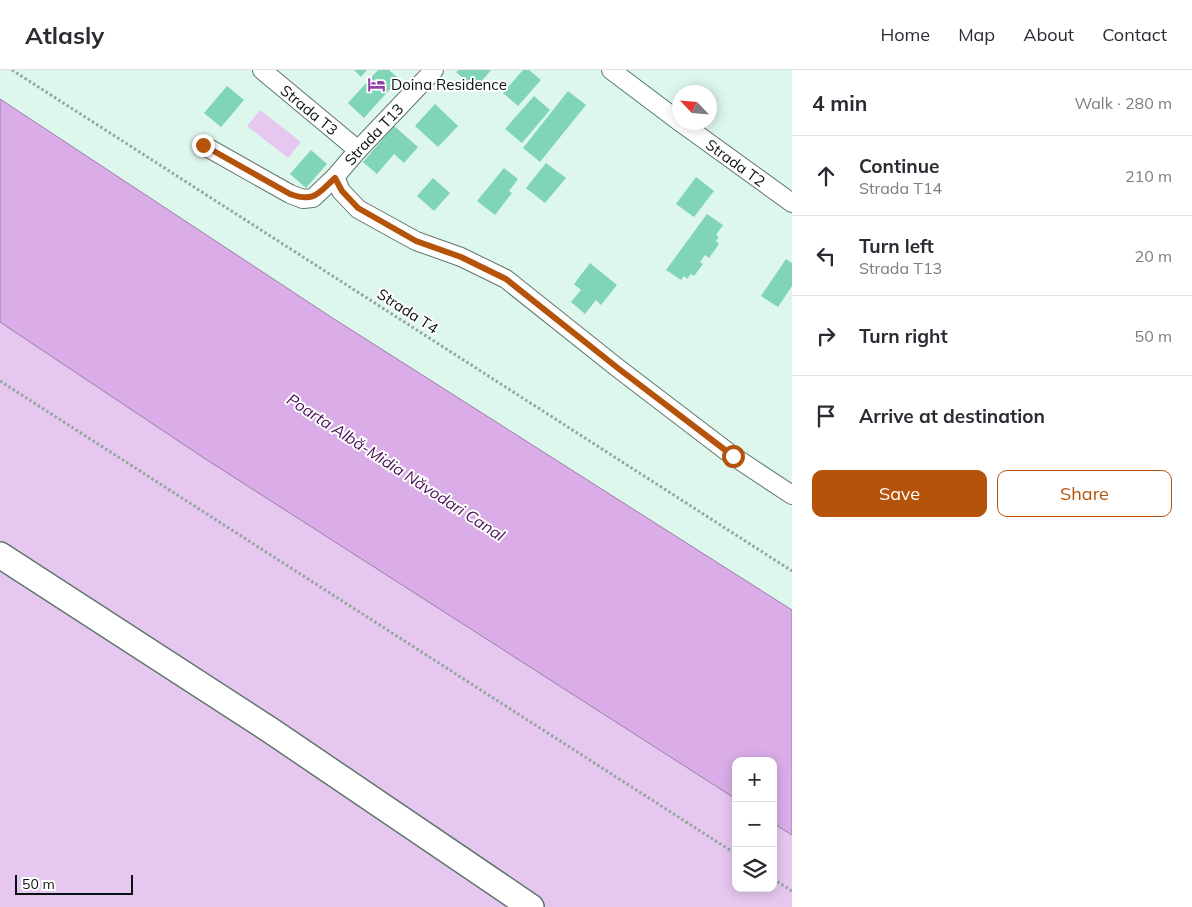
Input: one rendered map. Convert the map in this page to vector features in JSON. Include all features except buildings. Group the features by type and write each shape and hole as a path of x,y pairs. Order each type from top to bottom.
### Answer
{"main road":[{"path":"0,555 270,730 532,907"}],"street":[{"name":"Strada T3","path":"262,70 358,150"},
{"name":"Strada T13","path":"203,145 290,194 303,199 313,198 335,178 358,150 434,70"},
{"name":"Strada T2","path":"611,70 672,116"},
{"name":"Strada T2","path":"691,130 792,203"},
{"path":"335,178 342,191 358,208 416,241 461,257 506,279 725,450 792,495"}],"path":[{"name":"Strada T4","path":"12,70 792,571"},
{"path":"0,381 732,851"},
{"path":"777,882 792,891"}],"shaded area":[{"path":"260,110 301,142 288,158 247,126"},
{"path":"0,322 204,458 732,796 732,892 777,892 777,826 792,835 792,907 0,907"}],"water":[{"name":"Poarta Albă-Midia Năvodari Canal","path":"0,99 331,317 792,610 792,835 777,826 777,757 732,757 732,796 204,458 0,322"}],"place":[{"name":"Doina Residence","path":"377,84"}],"route":[{"path":"203,145 290,194 303,199 313,198 335,178 342,191 358,208 416,241 461,257 506,279 733,456"}]}
